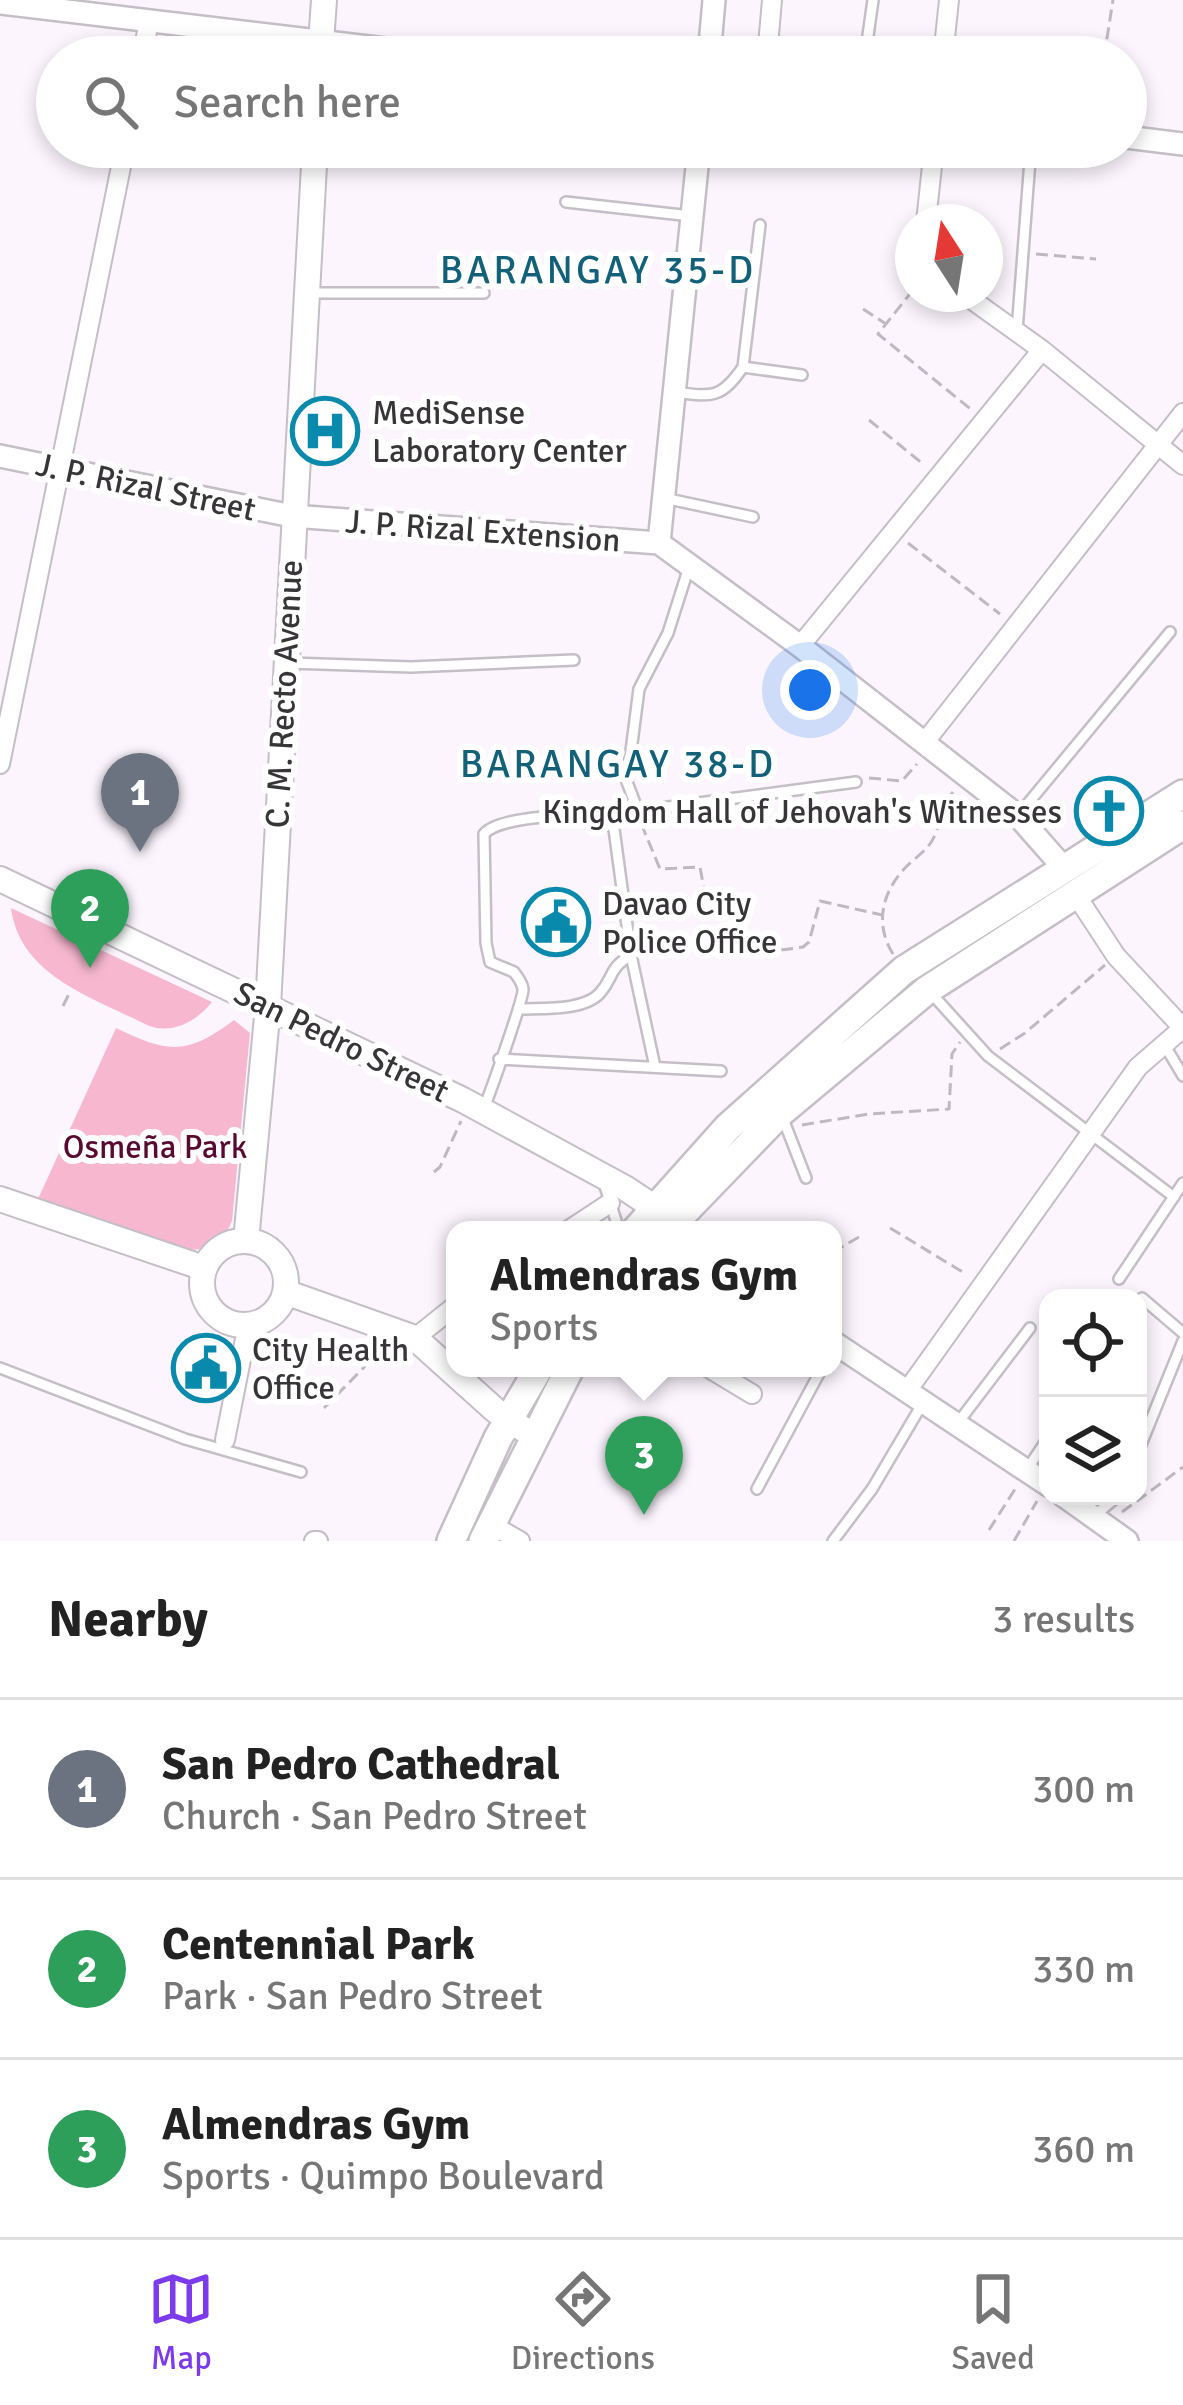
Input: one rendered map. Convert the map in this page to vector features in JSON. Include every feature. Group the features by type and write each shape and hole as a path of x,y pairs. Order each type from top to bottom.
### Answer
{"main road":[{"path":"322,36 324,0"},
{"name":"C. M. Recto Avenue","path":"246,1241 268,1006 314,168"},
{"path":"671,1221 927,989 1183,794"},
{"path":"671,1221 763,1095 904,970 1069,880 1183,825"},
{"name":"San Pedro Street","path":"0,879 477,1107 601,1175 669,1221"},
{"path":"0,1199 205,1268"},
{"path":"246,1241 268,1249 280,1261 285,1292 272,1314 248,1324 231,1323 210,1308 202,1285 205,1268 218,1250 246,1241"},
{"path":"285,1292 404,1334 446,1369"},
{"path":"456,1377 533,1435"},
{"path":"451,1541 534,1377"},
{"path":"487,1533 565,1377"}],"street":[{"path":"711,36 714,0"},
{"path":"768,36 772,0"},
{"path":"945,36 949,0"},
{"path":"0,3 241,36"},
{"path":"146,36 149,21"},
{"path":"1147,139 1183,143"},
{"path":"0,764 121,168"},
{"path":"658,543 697,168"},
{"path":"928,204 932,168"},
{"path":"989,312 1183,465"},
{"path":"800,646 1042,350"},
{"path":"928,746 1015,626 1183,413"},
{"name":"J. P. Rizal Street","path":"0,456 292,516"},
{"name":"J. P. Rizal Extension","path":"292,516 658,543 800,646 1018,816 1069,880 1117,956 1183,1028"},
{"path":"916,1396 983,1284 1090,1132 1138,1067 1183,1028"},
{"path":"582,1221 610,1203"},
{"path":"404,1334 446,1311"},
{"path":"224,1444 248,1324"},
{"path":"842,1351 1039,1478"},
{"path":"724,1377 752,1394"},
{"path":"1107,1505 1127,1541"},
{"path":"487,1533 520,1541"}],"lane":[{"path":"869,36 873,0"},
{"path":"1016,331 1029,168"},
{"path":"566,202 691,216"},
{"path":"675,392 710,397 730,386 743,367 760,225"},
{"path":"306,293 484,293"},
{"path":"743,367 802,376"},
{"path":"664,498 753,518"},
{"path":"689,567 668,633 639,689 627,782 638,811 856,782"},
{"path":"1018,816 1170,632"},
{"path":"284,663 411,668 574,660"},
{"path":"477,1107 521,1010 524,991 514,972 490,962 485,943 482,846 488,828 495,824 588,815 604,817 614,829 631,955 655,1067"},
{"path":"521,1010 590,1001 603,991 614,965 631,955"},
{"path":"927,989 988,1056 1174,1197"},
{"path":"1164,1044 1183,1076"},
{"path":"499,1059 721,1071"},
{"path":"784,1120 806,1178"},
{"path":"601,1175 616,1221"},
{"path":"1119,1279 1183,1183"},
{"path":"1147,1303 1183,1337 1147,1429"},
{"path":"957,1424 1030,1328"},
{"path":"0,1368 123,1416 224,1444 301,1472"},
{"path":"757,1489 817,1377"},
{"path":"833,1541 872,1490 916,1396"},
{"path":"1027,1470 1039,1452"}],"path":[{"path":"1107,36 1112,0"},
{"path":"1023,253 1096,259"},
{"path":"862,309 886,324"},
{"path":"896,312 878,334 984,419"},
{"path":"869,420 938,476"},
{"path":"892,531 1015,626"},
{"path":"856,782 880,776 902,781 928,746"},
{"path":"904,970 881,936 882,915 891,888 934,838 940,810 965,777"},
{"path":"668,809 665,823 643,828 650,852 660,869 700,867 706,900 743,902 740,921 732,923 731,957 803,947 809,942 820,901 882,915"},
{"path":"988,1056 1025,1033 1117,956"},
{"path":"63,1006 69,994"},
{"path":"784,1120 949,1109 952,1054 968,1030"},
{"path":"434,1172 477,1107"},
{"path":"890,1228 983,1284"},
{"path":"842,1247 859,1237"},
{"path":"324,1408 404,1334"},
{"path":"1147,1494 1183,1467"},
{"path":"989,1530 1027,1470"},
{"path":"1014,1541 1039,1498"}],"green space":[{"path":"11,908 212,1002 184,1024 149,1026 84,995 44,968 17,932"},
{"name":"Osmeña Park","path":"234,1020 250,1033 232,1221 220,1239 189,1250 38,1199 116,1028 176,1047 203,1040"}],"place":[{"name":"MediSense Laboratory Center","path":"325,431"},
{"name":"Kingdom Hall of Jehovah's Witnesses","path":"1109,811"},
{"name":"San Pedro Cathedral","path":"140,852"},
{"name":"Davao City Police Office","path":"556,922"},
{"name":"Centennial Park","path":"90,968"},
{"name":"City Health Office","path":"206,1368"},
{"name":"Almendras Gym","path":"644,1515"}],"district":[{"name":"BARANGAY 35-D","path":"598,269"},
{"name":"BARANGAY 38-D","path":"618,763"}]}
